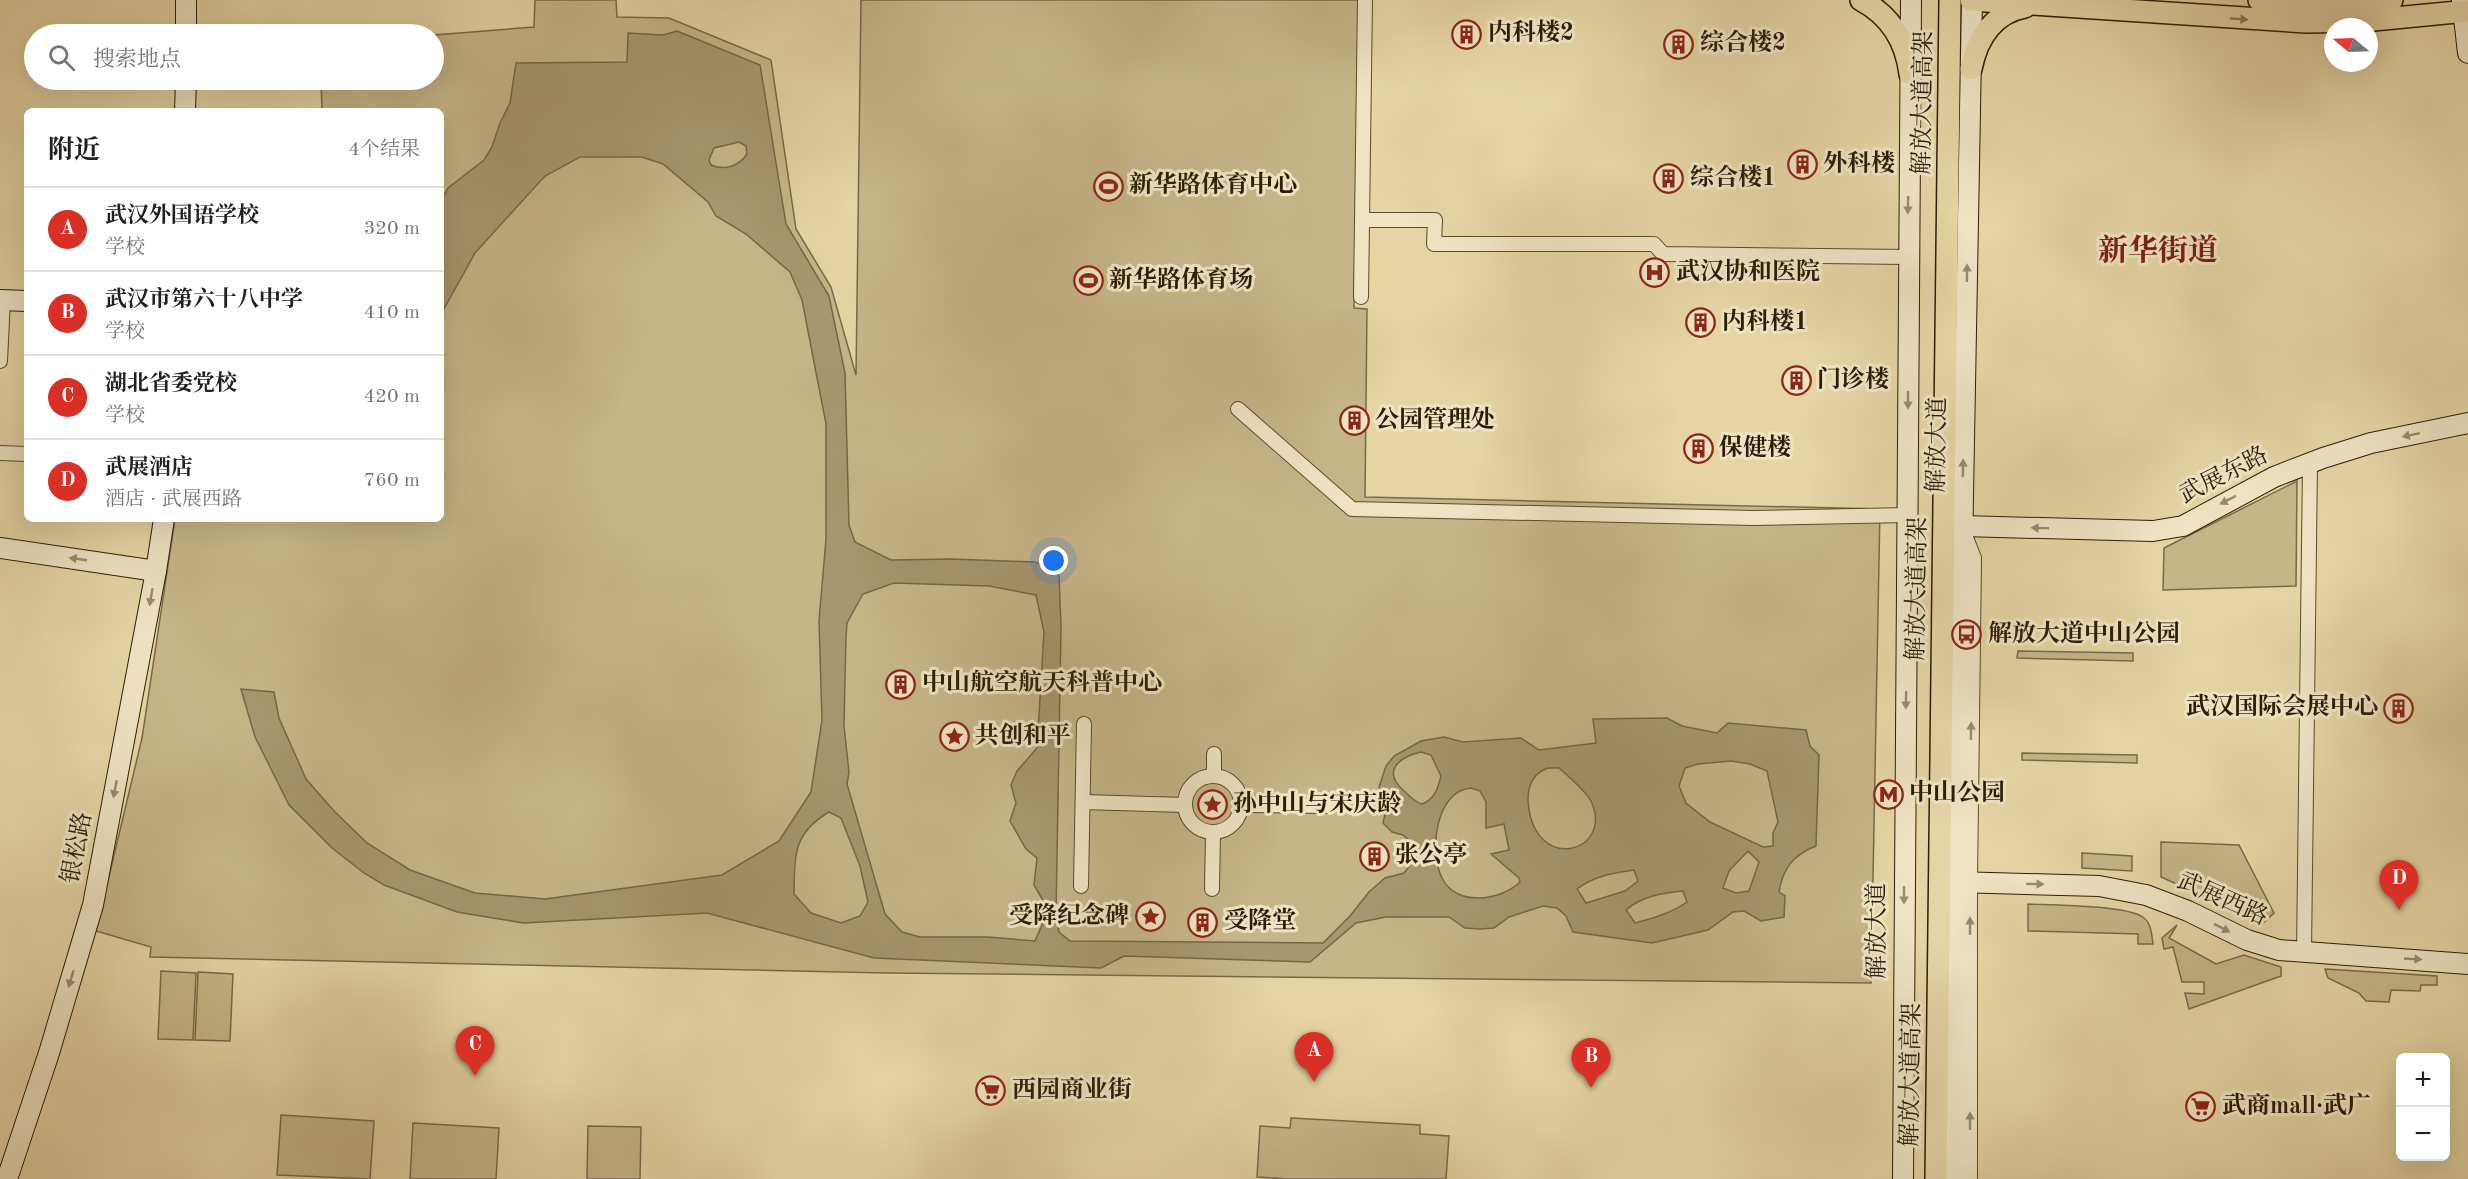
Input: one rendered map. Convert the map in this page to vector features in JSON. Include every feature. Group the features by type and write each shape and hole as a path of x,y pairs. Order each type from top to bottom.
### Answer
{"main road":[{"path":"186,0 186,24"},
{"path":"1860,0 1883,15 1901,39 1908,56 1910,74"},
{"name":"解放大道","path":"1903,1179 1911,0"},
{"name":"解放大道高架","path":"1924,1179 1936,0"},
{"name":"解放大道高架","path":"1936,1179 1950,0"},
{"path":"1972,0 2306,22 2363,21 2464,8 2468,53"},
{"name":"解放大道","path":"1956,1179 1963,883 1962,526 1972,0"},
{"path":"2259,0 2307,2 2392,0"},
{"path":"1971,69 1981,38 1993,23 2004,14 2037,5"},
{"path":"185,108 186,90"},
{"path":"1,300 24,301"},
{"name":"武展东路","path":"1962,526 2153,531 2183,526 2274,477 2310,463 2372,443 2468,423"},
{"name":"银松路","path":"7,1179 49,1053 93,905 164,522"},
{"path":"0,548 156,571"},
{"name":"武展西路","path":"1963,883 2076,884 2123,890 2166,902 2255,943 2279,950 2468,964"}],"street":[{"path":"1361,297 1365,0"},
{"path":"1362,220 1435,220 1434,244 1654,244 1663,254 1908,257"},
{"path":"0,361 1,300"},
{"path":"1238,410 1352,509 1754,518 1909,515"},
{"path":"0,453 24,454"},
{"path":"2304,953 2310,463"},
{"path":"1081,886 1084,724"},
{"path":"1214,754 1214,776"},
{"path":"1214,776 1230,782 1240,796 1241,806 1240,814 1229,828 1213,833 1204,831 1191,821 1185,805 1190,788 1197,782 1214,776"},
{"path":"1083,802 1185,805"},
{"path":"1241,806 1328,806"},
{"path":"1212,889 1213,833"},
{"path":"1963,883 1970,1179"}],"shaded area":[{"name":"中山公园","path":"535,0 616,0 617,17 669,18 771,60 796,229 831,287 856,375 861,0 1359,0 1354,308 1367,309 1365,497 1880,509 1871,983 886,973 150,957 151,947 96,931 142,738 175,522 444,522 444,108 322,108 321,90 444,90 444,34 534,27"},
{"path":"677,31 760,65 786,224 829,296 845,373 849,525 855,542 891,560 952,559 1034,562 1045,565 1059,576 1061,626 1056,915 1059,932 1070,941 1323,943 1350,916 1369,892 1385,878 1404,873 1411,864 1413,852 1410,841 1403,835 1392,832 1383,823 1387,805 1379,787 1386,766 1394,756 1421,741 1444,737 1463,742 1521,738 1539,750 1596,743 1593,719 1667,718 1682,726 1717,733 1728,723 1806,730 1810,746 1819,755 1816,846 1795,858 1786,869 1779,892 1785,896 1784,917 1761,921 1744,911 1733,912 1708,930 1652,943 1573,932 1566,916 1557,908 1543,906 1509,917 1494,928 1480,929 1465,928 1449,917 1386,917 1356,923 1310,962 1124,956 1101,968 874,958 707,913 524,923 457,912 384,885 364,873 332,848 289,805 255,737 241,689 274,692 279,718 306,779 334,811 367,843 410,870 475,893 545,899 722,875 779,841 811,792 822,720 819,621 826,539 826,424 802,300 790,272 746,234 716,216 708,202 663,164 642,157 580,157 545,176 475,253 444,309 444,196 448,188 484,160 492,147 510,103 516,63 627,62 628,33 663,35","holes":["739,142 746,146 747,154 740,162 721,168 711,165 709,160 714,148","894,583 989,586 1036,595 1044,632 1037,748 1017,771 1011,785 1016,803 1010,821 1026,849 1037,858 1034,885 1044,902 1042,925 1035,941 988,937 920,937 902,932 885,914 847,784 849,772 844,726 847,623 863,594","1421,752 1431,755 1441,776 1433,796 1422,804 1403,790 1394,777 1394,771 1400,761","1731,761 1750,764 1767,771 1778,822 1773,833 1773,846 1763,847 1710,822 1686,803 1679,786 1685,768 1698,764","1548,768 1559,768 1591,801 1595,819 1592,834 1583,844 1570,848 1556,847 1543,839 1533,824 1528,800 1529,789 1535,776","1471,788 1480,791 1486,802 1486,828 1504,824 1509,850 1491,854 1519,878 1520,882 1490,897 1479,898 1457,894 1442,878 1438,867 1436,853 1438,824 1449,800 1459,792","829,812 841,818 860,866 868,902 860,916 841,923 811,913 794,894 798,847 808,829","1748,851 1759,862 1749,891 1736,893 1723,888 1729,871","1634,870 1638,881 1625,891 1586,903 1577,889 1597,878","1683,891 1687,902 1662,915 1635,923 1626,910 1646,898"]},
{"path":"2297,481 2296,586 2163,590 2164,548"},
{"path":"2018,651 2133,653 2133,661 2017,658"},
{"path":"2022,753 2137,755 2137,763 2022,760"},
{"path":"2161,842 2239,845 2274,913 2263,923 2161,877"},
{"path":"2082,853 2132,856 2132,871 2082,868"},
{"path":"2028,904 2089,906 2135,914 2144,918 2148,923 2153,944 2138,944 2138,934 2028,931"},
{"path":"2177,925 2169,938 2216,964 2244,955 2281,967 2281,976 2189,1009 2185,993 2204,994 2204,982 2182,982 2173,947 2164,949 2162,938"},
{"path":"2325,969 2437,976 2437,985 2421,985 2420,991 2391,990 2389,1002 2366,1001 2359,993 2328,978"},
{"path":"161,971 196,973 193,1040 158,1039"},
{"path":"198,972 233,974 230,1041 195,1040"},
{"path":"281,1115 374,1121 370,1179 277,1175"},
{"path":"1291,1118 1420,1125 1420,1134 1449,1136 1446,1179 1257,1177 1260,1126 1290,1128"},
{"path":"413,1123 499,1128 496,1179 410,1179"},
{"path":"588,1126 641,1127 640,1179 587,1179"}],"place":[{"name":"内科楼2","path":"1467,34"},
{"name":"综合楼2","path":"1679,44"},
{"name":"外科楼","path":"1802,165"},
{"name":"综合楼1","path":"1669,179"},
{"name":"新华路体育中心","path":"1108,186"},
{"name":"武汉协和医院","path":"1655,273"},
{"name":"新华路体育场","path":"1088,281"},
{"name":"内科楼1","path":"1701,323"},
{"name":"门诊楼","path":"1796,381"},
{"name":"公园管理处","path":"1354,421"},
{"name":"保健楼","path":"1698,449"},
{"name":"解放大道中山公园","path":"1967,635"},
{"name":"中山航空航天科普中心","path":"901,684"},
{"name":"武汉国际会展中心","path":"2399,708"},
{"name":"共创和平","path":"954,737"},
{"name":"中山公园","path":"1888,794"},
{"name":"孙中山与宋庆龄","path":"1212,805"},
{"name":"张公亭","path":"1374,856"},
{"name":"武展酒店","path":"2399,910"},
{"name":"受降纪念碑","path":"1150,917"},
{"name":"受降堂","path":"1203,922"},
{"name":"湖北省委党校","path":"475,1076"},
{"name":"武汉外国语学校","path":"1314,1082"},
{"name":"武汉市第六十八中学","path":"1591,1088"},
{"name":"西园商业街","path":"991,1091"},
{"name":"武商mall·武广","path":"2201,1107"}],"district":[{"name":"新华街道","path":"2158,252"}]}
